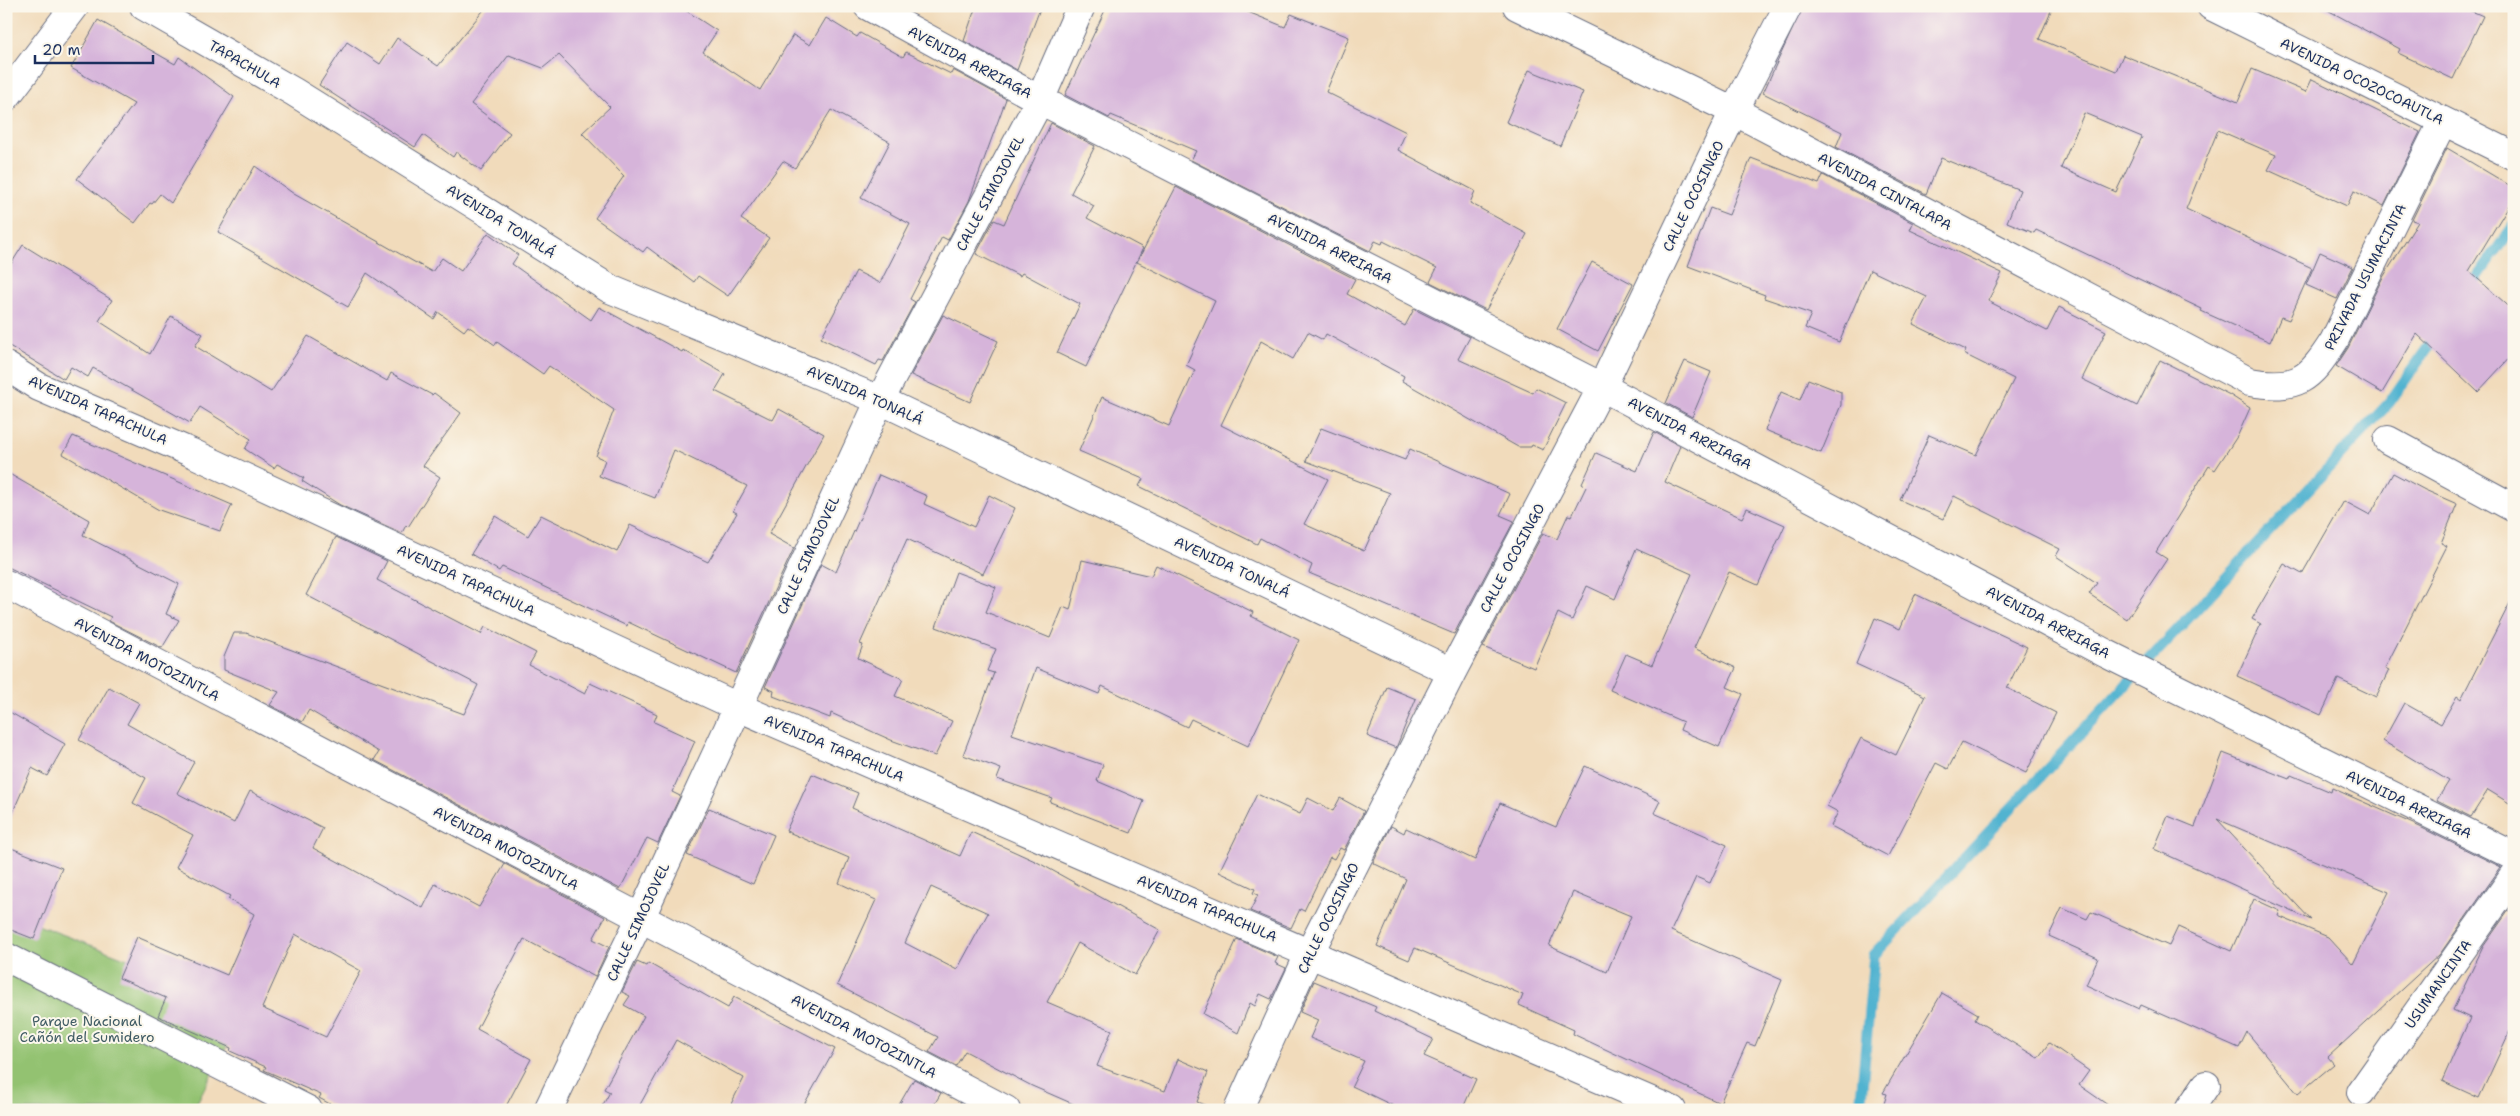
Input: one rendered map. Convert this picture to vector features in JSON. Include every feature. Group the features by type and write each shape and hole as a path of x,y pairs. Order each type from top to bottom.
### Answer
{"street":[{"path":"6,97 75,6"},
{"name":"TAPACHULA","path":"144,6 294,92"},
{"name":"AVENIDA ARRIAGA","path":"868,6 1040,100 1602,387 2147,675 2514,856"},
{"name":"CALLE SIMOJOVEL","path":"548,1110 640,919 880,400 1040,100 1081,6"},
{"name":"AVENIDA CINTALAPA","path":"1516,6 1734,111 2250,382"},
{"name":"CALLE OCOSINGO","path":"1238,1110 1310,952 1452,672 1602,387 1734,111 1788,6"},
{"name":"AVENIDA OCOZOCOAUTLA","path":"2211,6 2514,156"},
{"name":"AVENIDA TONALÁ","path":"294,92 610,289 880,400 1452,672"},
{"name":"PRIVADA USUMACINTA","path":"2250,382 2277,387 2302,379 2320,362 2334,341 2443,121"},
{"name":"AVENIDA TAPACHULA","path":"6,366 40,387 190,452 738,707 1310,952 1672,1110"},
{"path":"2388,440 2514,508"},
{"name":"AVENIDA MOTOZINTLA","path":"6,584 1006,1110"},
{"name":"USUMANCINTA","path":"2362,1092 2514,876"},
{"path":"6,958 308,1110"},
{"path":"2189,1110 2206,1085"}],"green space":[{"name":"Parque Nacional Cañón del Sumidero","path":"6,913 249,1005 193,1110 6,1110"}],"building":[{"path":"487,6 679,6 717,31 703,52 760,90 793,35 810,45 826,18 857,37 860,33 903,57 906,52 951,74 953,70 1006,99 969,201 948,240 942,237 910,299 915,302 883,361 879,360 876,365 821,338 856,271 880,283 910,224 861,198 890,142 831,110 795,168 783,161 741,219 769,238 728,296 698,276 694,282 647,247 643,252 595,218 624,176 582,133 610,107 559,55 543,68 509,55 471,104 510,133 481,171 456,152 453,157 423,135 415,147 319,85 347,42 380,64 397,38 438,66"},
{"path":"976,6 1041,6 1017,70 964,41"},
{"path":"1107,6 1233,6 1285,27 1291,14 1349,37 1326,92 1406,132 1398,150 1475,191 1470,203 1527,234 1486,310 1430,282 1437,268 1383,241 1382,244 1375,241 1370,251 1191,160 1196,151 1111,115 1109,118 1065,95"},
{"path":"1803,6 2053,6 2039,39 2116,71 2123,55 2238,102 2252,69 2306,92 2312,79 2420,132 2384,206 2354,191 2347,206 2268,170 2276,155 2218,130 2186,209 2312,268 2289,320 2281,317 2270,342 2201,311 2202,309 2036,230 2034,233 2007,222 2020,190 1941,158 1926,194 1836,147 1842,132 1763,93","holes":["2084,113 2142,137 2116,192 2061,168"]},
{"path":"2320,6 2460,6 2483,16 2453,79 2398,53 2400,49"},
{"path":"98,20 175,64 179,57 234,97 171,203 160,194 152,204 150,203 135,223 77,179 134,104 71,68"},
{"path":"1529,70 1583,92 1560,146 1506,122"},
{"path":"1051,123 1095,146 1071,193 1094,206 1087,218 1143,248 1086,367 1057,353 1080,304 1022,273 1020,276 976,254 994,220 1004,224"},
{"path":"2447,148 2514,188 2514,197 2469,271 2514,311 2514,353 2478,392 2417,334 2382,393 2336,366 2348,348 2382,279 2418,222 2412,220"},
{"path":"1751,158 1819,184 1823,175 1913,223 1910,230 2002,273 1988,301 2047,331 2059,307 2106,331 2082,379 2137,406 2160,360 2230,395 2250,408 2238,435 2215,470 2209,466 2156,552 2167,559 2127,619 2089,594 2097,583 2056,556 2060,549 1954,496 1943,519 1900,500 1929,435 1976,455 2014,379 1964,354 1966,350 1913,324 1927,297 1870,270 1839,342 1805,328 1811,314 1764,298 1765,295 1688,266 1710,208 1729,215"},
{"path":"255,166 294,194 432,272 442,258 461,271 488,233 518,255 512,264 591,320 599,307 725,374 715,391 773,420 779,409 824,434 769,534 794,548 736,673 628,622 627,626 502,567 499,571 471,554 495,516 528,536 541,515 617,552 630,525 708,562 737,513 733,511 747,486 674,450 655,498 599,476 605,460 596,456 614,410 549,366 543,374 497,342 495,345 468,326 464,331 438,312 434,319 367,273 348,307 218,232"},
{"path":"1176,187 1355,279 1347,294 1405,326 1414,309 1470,337 1458,359 1533,393 1536,388 1566,403 1543,450 1532,445 1531,447 1518,447 1402,381 1404,376 1326,334 1323,340 1308,332 1293,359 1261,341 1221,425 1328,479 1304,524 1364,551 1390,493 1306,461 1321,428 1405,460 1410,449 1510,494 1500,515 1514,521 1454,634 1309,573 1312,565 1260,538 1257,544 1139,486 1143,479 1079,451 1102,397 1169,426 1195,370 1186,365 1215,301 1137,262"},
{"path":"23,245 112,300 99,321 150,354 171,316 203,334 195,346 271,392 308,336 387,381 391,373 432,395 434,393 461,413 423,466 440,477 408,527 406,525 402,533 340,505 302,481 304,478 277,464 274,468 245,449 251,439 200,407 190,423 93,368 88,377 71,367 64,379 6,344 6,272"},
{"path":"2320,252 2353,267 2337,299 2306,285"},
{"path":"1592,262 1633,284 1598,351 1557,329"},
{"path":"943,315 998,341 970,402 911,375"},
{"path":"1685,361 1711,372 1692,417 1666,403"},
{"path":"1808,379 1841,392 1841,405 1821,453 1765,430 1781,392 1800,400"},
{"path":"1654,432 1680,446 1665,482 1742,518 1747,508 1785,525 1758,585 1729,572 1694,648 1736,668 1727,687 1743,694 1719,747 1680,730 1683,722 1610,690 1626,654 1652,665 1692,574 1636,549 1615,599 1587,586 1572,620 1558,613 1534,668 1483,647 1543,533 1557,539 1568,515 1572,516 1586,487 1582,484 1596,453 1637,471"},
{"path":"73,436 232,505 220,531 159,510 63,454"},
{"path":"6,472 89,520 83,535 179,584 166,614 179,620 162,648 109,621 111,617 6,566"},
{"path":"2393,473 2457,504 2441,543 2447,546 2385,668 2389,670 2376,697 2338,679 2321,715 2237,676 2261,624 2252,619 2284,564 2302,574 2344,501 2370,515"},
{"path":"879,475 927,496 924,504 974,527 989,495 1015,508 983,574 907,539 860,644 863,645 858,658 903,679 895,696 952,721 935,756 891,740 831,713 830,718 773,696 774,691 765,687 821,564 836,572"},
{"path":"336,537 387,561 377,580 481,634 485,627 536,653 529,665 585,694 590,683 657,714 654,722 695,741 672,792 680,796 658,843 647,838 620,889 374,760 379,752 309,710 302,722 270,705 279,692 224,670 224,657 234,633 246,633 464,714 478,685 306,595"},
{"path":"1082,560 1151,576 1156,565 1253,612 1251,616 1299,640 1248,746 1191,719 1187,727 1102,686 1099,694 1036,668 1012,734 1103,765 1097,781 1144,801 1131,833 1050,802 1052,798 997,779 1001,769 963,755 994,673 987,671 996,649 936,627 956,572 996,587 986,612 1050,638 1063,607 1070,610"},
{"path":"1915,594 2027,647 2007,688 2056,713 2026,773 1962,742 1948,769 1936,763 1888,856 1831,826 1838,812 1827,806 1861,738 1896,755 1925,696 1856,664 1875,618 1900,629"},
{"path":"2514,595 2514,806 2488,790 2471,817 2437,800 2449,781 2383,741 2404,703 2441,724 2457,696 2461,699"},
{"path":"109,687 139,703 127,724 194,762 177,793 234,823 250,791 323,828 313,848 423,908 435,884 479,907 505,864 605,917 593,939 609,947 595,977 524,939 477,1029 531,1059 504,1110 341,1110 319,1098 321,1095 264,1070 266,1067 230,1051 231,1048 158,1016 166,998 119,978 137,937 227,975 254,914 228,899 230,896 176,867 193,835 133,803 146,778 79,740","holes":["295,934 361,971 326,1037 262,1008"]},
{"path":"1387,687 1416,699 1396,748 1367,736"},
{"path":"6,710 65,744 47,776 32,768 6,828"},
{"path":"2223,753 2289,779 2291,775 2331,792 2332,788 2420,827 2501,867 2440,954 2328,1057 2334,1064 2298,1094 2247,1032 2239,1048 2141,1005 2139,1009 2086,985 2098,958 2049,936 2062,908 2087,919 2091,912 2169,946 2178,927 2231,951 2254,899 2280,911 2278,916 2328,937 2353,964 2389,892 2217,819 2311,920 2154,849 2168,816 2195,827"},
{"path":"1585,766 1660,801 1654,813 1727,845 1710,883 1696,877 1671,931 1782,980 1755,1046 1747,1043 1720,1103 1573,1034 1574,1030 1519,1005 1523,995 1415,948 1409,960 1377,946 1406,879 1373,863 1391,826 1404,833 1406,828 1475,860 1500,803 1556,827","holes":["1573,892 1631,916 1607,972 1549,946"]},
{"path":"812,774 858,793 852,808 960,856 971,832 1037,862 1160,930 1135,975 1078,943 1047,1002 1112,1030 1097,1066 1165,1091 1178,1059 1208,1072 1197,1102 1207,1106 1207,1110 1087,1110 1032,1086 965,1051 956,1066 929,1052 938,1037 837,985 876,900 839,883 849,858 786,831","holes":["931,887 988,913 957,970 905,943"]},
{"path":"1257,794 1300,814 1308,798 1333,811 1340,798 1364,811 1344,850 1340,848 1334,859 1330,857 1304,911 1300,909 1291,928 1250,911 1258,895 1253,893 1255,889 1219,872"},
{"path":"709,808 774,835 753,884 687,855"},
{"path":"6,846 62,868 34,939 6,928"},
{"path":"2514,903 2514,1022 2479,1098 2442,1081 2470,1018 2453,1010 2483,947"},
{"path":"1237,939 1278,957 1275,963 1286,968 1271,999 1260,994 1255,1006 1250,1003 1238,1033 1203,1014"},
{"path":"637,962 646,966 648,963 728,1008 734,997 835,1049 801,1110 728,1110 744,1078 676,1040 637,1110 600,1110 610,1092 604,1089 644,1016 624,1005 630,996 622,992"},
{"path":"1314,981 1376,1007 1374,1011 1433,1039 1424,1056 1476,1079 1462,1110 1402,1110 1352,1086 1364,1061 1310,1038 1318,1020 1300,1012"},
{"path":"1942,993 1978,1014 1975,1020 2038,1058 2049,1043 2089,1071 2079,1085 2115,1110 1882,1110 1887,1094 1883,1093"},
{"path":"914,1079 941,1093 931,1110 896,1110"}],"waterway":[{"path":"2469,289 2514,225"},
{"path":"1860,1110 1874,955 2389,403 2438,333"}]}
